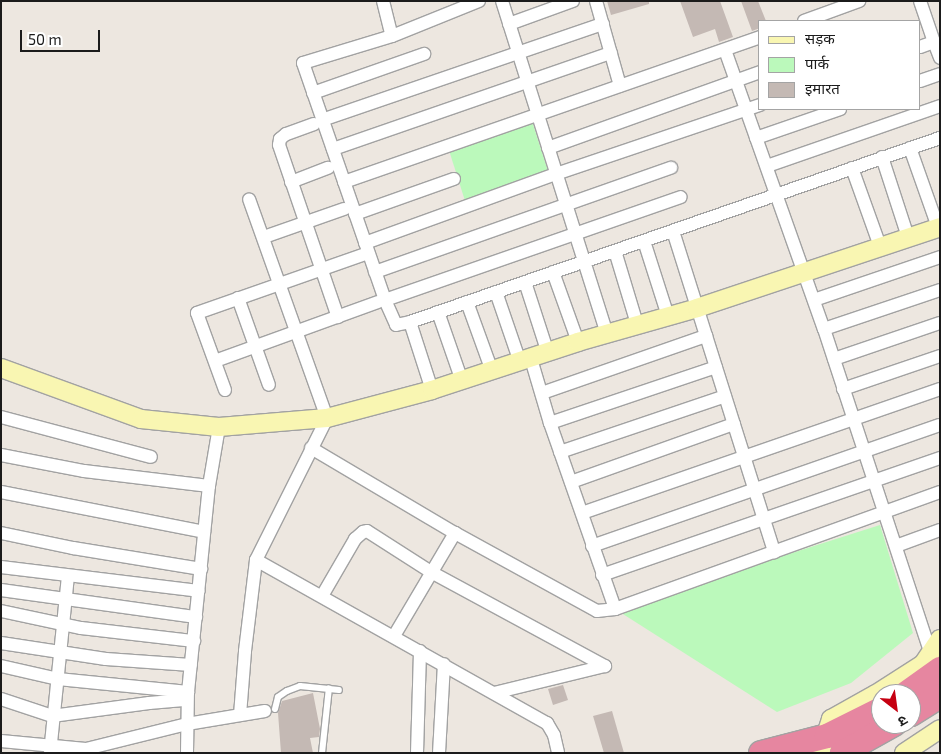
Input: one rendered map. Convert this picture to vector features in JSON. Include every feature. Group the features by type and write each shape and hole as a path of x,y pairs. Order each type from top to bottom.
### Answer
{"highway":[{"path":"818,748 871,715"},
{"path":"760,753 818,748 871,731"}],"street":[{"path":"383,1 392,36"},
{"path":"479,1 392,36 303,63 313,93 318,122 332,149 344,182 349,211 366,248 381,301 396,325 410,322 644,241 776,193 940,139"},
{"path":"502,1 607,334"},
{"path":"509,24 573,1"},
{"path":"596,1 620,86"},
{"path":"807,20 859,1"},
{"path":"920,1 940,58"},
{"path":"338,316 291,182 279,145 280,140 286,134 318,122 603,24"},
{"path":"344,182 758,38"},
{"path":"921,47 934,42"},
{"path":"725,50 805,272 896,546 925,680 876,694 831,719 818,748"},
{"path":"332,149 611,53"},
{"path":"313,93 424,54"},
{"path":"548,148 758,73"},
{"path":"921,81 940,74"},
{"path":"225,390 197,313 322,269 366,248 556,174 758,106"},
{"path":"767,166 940,106"},
{"path":"756,138 837,110"},
{"path":"1,368 142,419 219,427 327,418 432,390 578,342 697,308 939,227 910,148"},
{"path":"882,157 908,237"},
{"path":"291,182 328,168"},
{"path":"374,272 671,168"},
{"path":"852,168 880,246"},
{"path":"264,237 306,222 454,179"},
{"path":"215,361 338,316 681,197"},
{"path":"240,715 245,651 256,560 327,418 249,199"},
{"path":"672,231 774,552"},
{"path":"644,241 668,316"},
{"path":"615,251 637,324"},
{"path":"814,300 940,257"},
{"path":"553,272 578,342"},
{"path":"525,282 548,353"},
{"path":"824,329 940,290"},
{"path":"496,292 525,360 542,393 550,423 615,609"},
{"path":"238,298 268,385"},
{"path":"468,302 492,371"},
{"path":"438,312 462,381"},
{"path":"410,322 432,390"},
{"path":"834,360 940,323"},
{"path":"542,393 706,336"},
{"path":"843,388 940,356"},
{"path":"550,423 716,367"},
{"path":"582,514 940,389"},
{"path":"560,452 725,396"},
{"path":"1,417 151,457"},
{"path":"571,482 734,424"},
{"path":"592,546 940,425"},
{"path":"185,752 188,696 208,486 219,427"},
{"path":"311,448 455,533 597,611 615,609 940,492"},
{"path":"1,454 84,471 208,486"},
{"path":"602,575 940,458"},
{"path":"1,492 204,532"},
{"path":"896,546 940,530"},
{"path":"322,596 355,540 362,532 367,532 431,572 605,666 494,693"},
{"path":"1,533 73,548 201,569"},
{"path":"394,636 455,533"},
{"path":"256,560 444,664 547,724 554,735 558,753"},
{"path":"1,567 68,577 199,591"},
{"path":"51,749 52,716 58,679 68,577"},
{"path":"1,590 196,616"},
{"path":"1,611 63,625 194,641"},
{"path":"1,643 106,659 191,666"},
{"path":"417,753 420,651"},
{"path":"439,753 444,664"},
{"path":"1,666 58,679 188,696"},
{"path":"1,699 52,716 188,696"},
{"path":"1,741 51,749 86,749 187,724 270,710"},
{"path":"904,753 940,729"}],"lane":[{"path":"270,710 278,697 286,690 300,686 339,690"},
{"path":"322,753 329,688"}],"green space":[{"path":"530,115 549,174 466,204 447,144"},
{"path":"880,525 913,633 851,683 777,712 615,609"}],"building":[{"path":"607,1 649,1 649,4 611,15"},
{"path":"680,1 720,1 733,37 719,42 715,29 693,37"},
{"path":"741,1 758,1 766,20 758,20 758,29 752,31"},
{"path":"563,685 568,700 553,705 548,689"},
{"path":"313,693 320,729 319,737 310,738 313,753 281,753 278,713 282,701"},
{"path":"612,711 624,753 604,753 593,716"}]}
